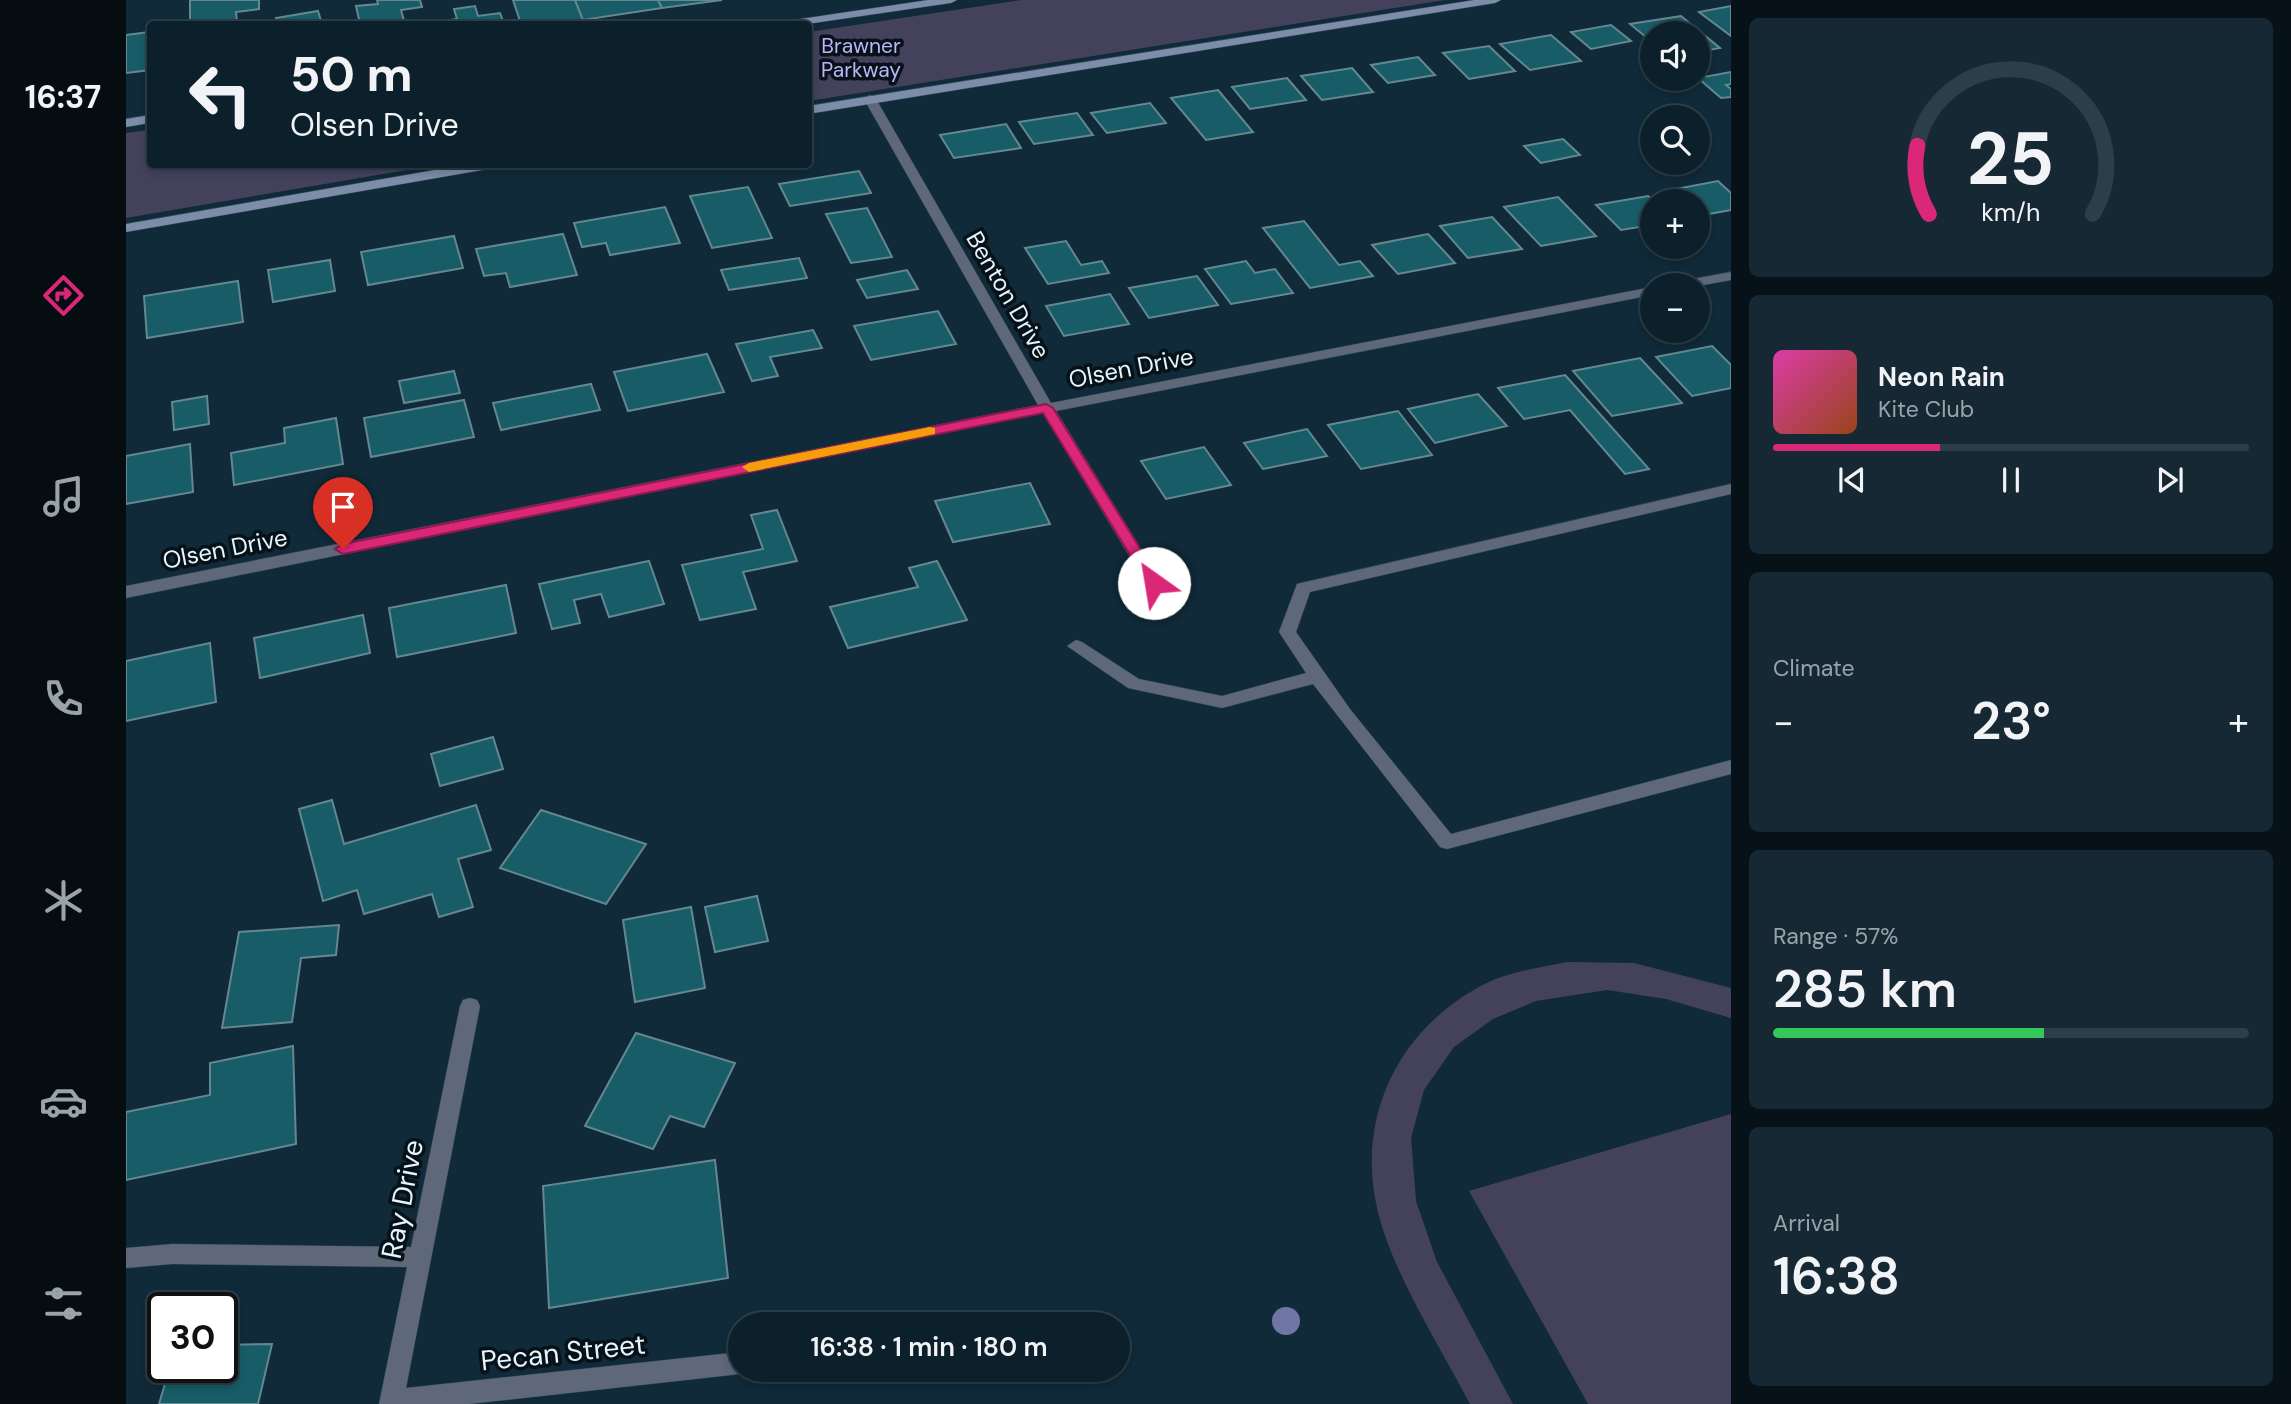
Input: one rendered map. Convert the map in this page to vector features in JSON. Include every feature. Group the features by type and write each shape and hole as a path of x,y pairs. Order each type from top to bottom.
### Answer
{"street":[{"path":"808,21 951,0"},
{"path":"812,109 1495,0"},
{"name":"Benton Drive","path":"870,99 1046,408 1154,583"},
{"path":"126,123 147,120"},
{"path":"126,228 471,168"},
{"path":"1710,280 1731,276"},
{"name":"Olsen Drive","path":"126,592 1046,408 1640,293"},
{"path":"1728,493 1303,588 1287,632 1316,677 1379,760 1447,842 1731,767"},
{"path":"1076,646 1134,684 1222,702 1316,677"},
{"name":"Ray Drive","path":"391,1403 470,1006"},
{"path":"126,1258 172,1254 421,1256"},
{"name":"Pecan Street","path":"391,1403 728,1364"}],"green space":[{"name":"Brawner Parkway","path":"1021,0 1445,0 812,101 812,32"},
{"path":"147,130 147,168 418,168 126,218 126,133"},
{"path":"1568,962 1634,963 1731,988 1731,1018 1666,999 1607,990 1536,1001 1493,1019 1454,1047 1424,1090 1411,1138 1416,1201 1437,1262 1513,1404 1470,1404 1403,1279 1382,1227 1372,1170 1373,1138 1379,1107 1390,1079 1406,1052 1426,1028 1450,1006 1498,978"},
{"path":"1731,1114 1731,1404 1588,1404 1469,1191"}],"building":[{"path":"190,0 259,0 259,9 236,12 237,21 190,21"},
{"path":"377,0 420,0 422,7 401,10 404,21 359,21 356,6 378,4"},
{"path":"513,0 575,0 583,20 574,21 520,21"},
{"path":"575,0 658,0 662,8 583,20"},
{"path":"658,0 722,0 662,8"},
{"path":"475,6 478,16 500,13 503,21 442,21 457,19 454,9"},
{"path":"1731,6 1731,36 1699,12"},
{"path":"318,11 321,21 277,21 276,18"},
{"path":"1681,16 1687,21 1649,21"},
{"path":"1640,22 1640,32 1630,24"},
{"path":"1611,25 1631,41 1591,49 1571,32"},
{"path":"147,32 147,70 126,73 126,35"},
{"path":"1551,35 1581,61 1530,70 1500,44"},
{"path":"1710,40 1720,48 1710,50"},
{"path":"1489,46 1515,71 1469,79 1443,53"},
{"path":"1418,57 1435,75 1388,83 1371,65"},
{"path":"1352,68 1373,92 1322,100 1301,76"},
{"path":"1731,72 1731,84 1726,85 1731,89 1731,97 1721,98 1710,88 1710,76"},
{"path":"1287,78 1306,100 1250,109 1232,87"},
{"path":"1218,90 1253,132 1206,140 1171,98"},
{"path":"1150,103 1166,123 1107,133 1091,113"},
{"path":"1077,113 1093,135 1034,144 1019,122"},
{"path":"1006,124 1021,148 954,158 940,135"},
{"path":"1563,139 1580,155 1541,163 1524,146"},
{"path":"859,171 871,193 790,206 779,184"},
{"path":"1718,181 1731,193 1731,210 1710,214 1710,189 1676,189"},
{"path":"748,187 772,238 712,248 690,196"},
{"path":"1558,197 1596,236 1541,246 1504,207"},
{"path":"1640,197 1640,227 1621,230 1596,205"},
{"path":"665,207 680,243 610,255 606,243 582,247 574,223"},
{"path":"867,208 892,257 851,263 826,214"},
{"path":"1492,217 1522,249 1468,258 1440,226"},
{"path":"1304,221 1339,265 1360,261 1373,276 1310,288 1263,228"},
{"path":"563,234 577,275 510,287 506,273 484,276 476,249"},
{"path":"1428,234 1455,263 1398,274 1372,245"},
{"path":"454,236 463,268 368,285 361,252"},
{"path":"1066,241 1081,265 1102,261 1109,273 1048,284 1025,248"},
{"path":"799,258 807,278 729,290 721,270"},
{"path":"330,260 335,291 273,302 268,270"},
{"path":"1246,261 1255,273 1275,269 1293,293 1231,304 1205,269"},
{"path":"907,270 918,289 867,298 857,280"},
{"path":"1197,276 1218,305 1149,318 1129,288"},
{"path":"238,281 243,322 147,338 144,296"},
{"path":"1110,294 1129,324 1064,336 1046,306"},
{"path":"938,311 956,344 871,360 854,326"},
{"path":"813,330 822,348 770,357 778,376 752,381 736,344"},
{"path":"1712,346 1731,365 1731,388 1692,396 1656,357"},
{"path":"707,354 724,392 628,411 614,372"},
{"path":"1640,358 1682,403 1612,416 1573,371"},
{"path":"454,371 460,393 404,403 399,381"},
{"path":"1565,375 1649,469 1625,474 1570,410 1524,419 1498,388"},
{"path":"591,384 600,410 501,430 493,403"},
{"path":"1478,394 1507,426 1435,443 1408,409"},
{"path":"207,396 209,424 174,430 172,402"},
{"path":"464,400 474,437 371,457 364,418"},
{"path":"1398,411 1432,455 1361,469 1328,425"},
{"path":"336,418 343,464 234,485 231,453 285,443 284,428"},
{"path":"1307,429 1327,456 1263,469 1244,443"},
{"path":"190,444 193,492 126,504 126,456"},
{"path":"1204,447 1231,485 1166,499 1141,461"},
{"path":"1030,483 1050,524 953,542 935,501"},
{"path":"777,510 797,561 743,572 756,609 700,620 682,565 763,549 751,515"},
{"path":"649,561 664,604 609,617 601,594 574,600 580,623 552,629 539,584"},
{"path":"937,561 967,620 848,648 830,607 918,587 909,568"},
{"path":"506,585 516,633 397,657 389,608"},
{"path":"363,615 370,653 260,678 254,638"},
{"path":"210,643 216,702 126,721 126,661"},
{"path":"493,737 503,769 440,786 431,754"},
{"path":"332,800 344,844 476,805 491,850 458,859 473,907 439,917 432,894 364,914 357,890 323,901 299,809"},
{"path":"541,810 646,844 606,904 500,868"},
{"path":"757,896 768,941 715,952 705,907"},
{"path":"691,907 705,988 635,1002 623,920"},
{"path":"339,925 336,955 301,958 292,1022 222,1028 239,932"},
{"path":"636,1033 735,1063 704,1127 670,1116 653,1149 585,1126"},
{"path":"293,1046 296,1144 126,1180 126,1112 210,1095 210,1063"},
{"path":"715,1160 728,1278 549,1308 543,1186"},
{"path":"272,1344 258,1404 159,1404 165,1383 238,1383 238,1345"}],"slow traffic":[{"path":"749,467 930,431"}],"route":[{"path":"343,549 1046,408 1154,583"}]}
